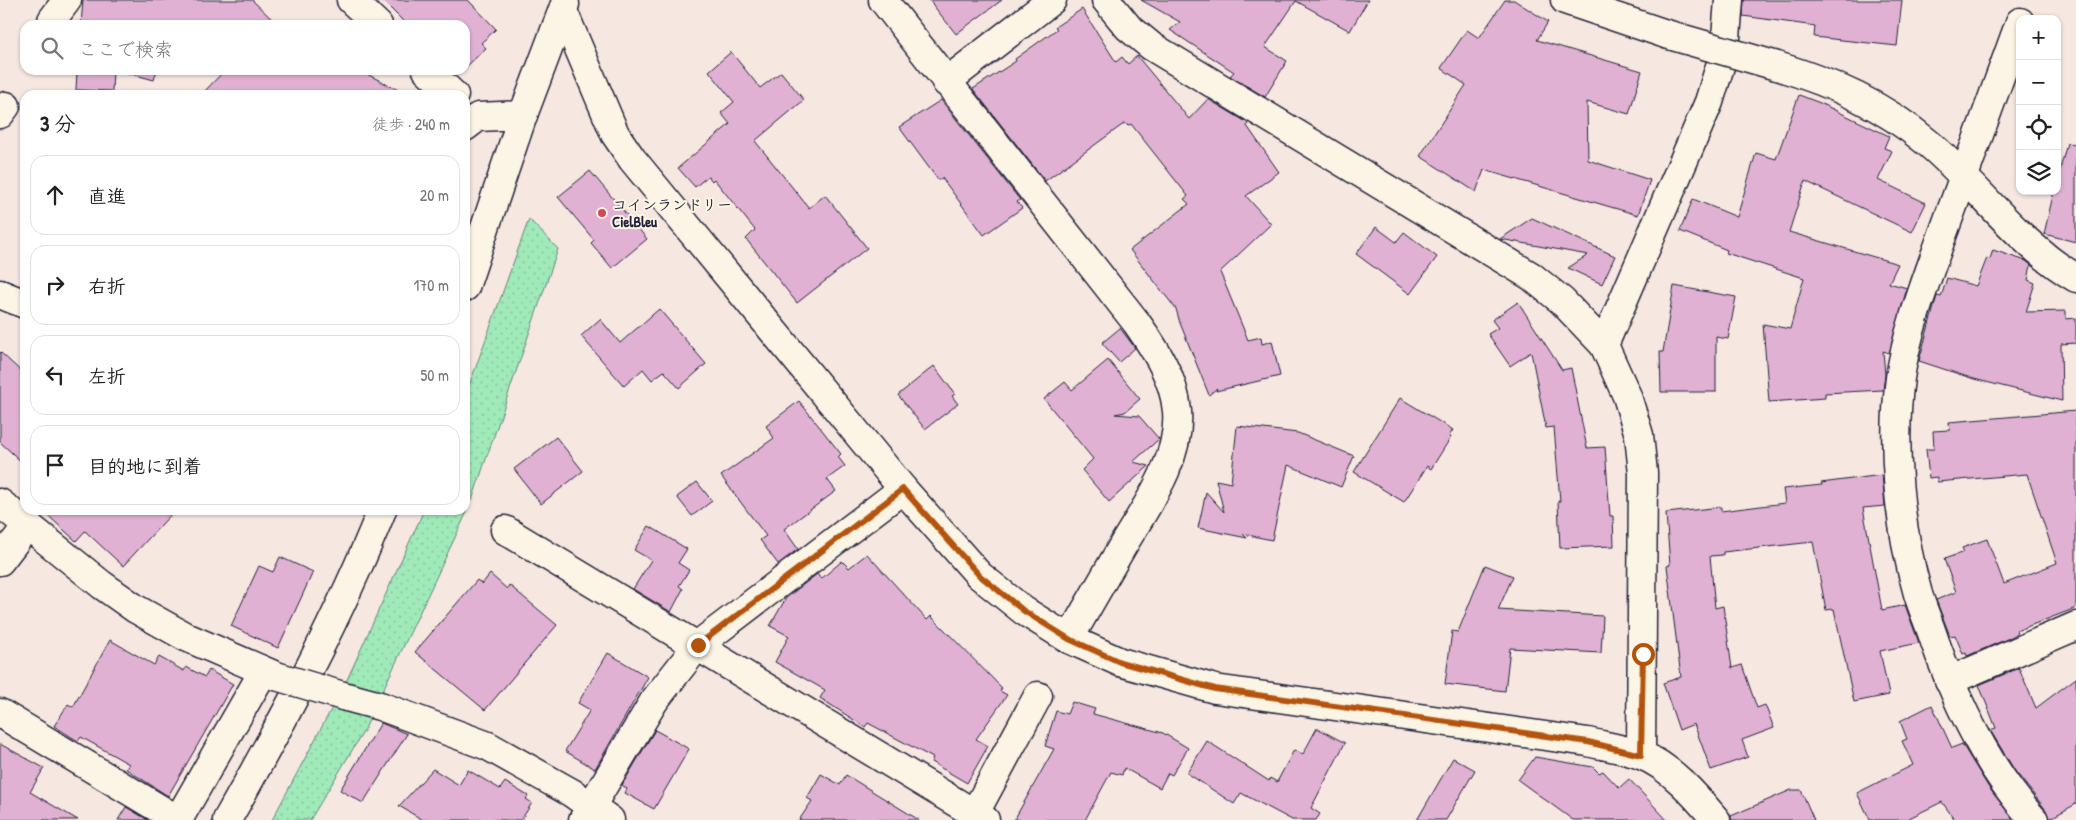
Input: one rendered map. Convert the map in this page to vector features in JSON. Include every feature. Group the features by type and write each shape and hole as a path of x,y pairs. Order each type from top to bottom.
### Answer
{"street":[{"path":"351,0 373,20"},
{"path":"883,0 1136,322 1157,352 1171,383 1175,401 1176,425 1174,441 1165,472 1069,639"},
{"path":"946,82 1052,0"},
{"path":"1106,0 1128,27 1151,46 1531,276 1562,301 1604,345 1627,396 1638,435 1643,473 1641,755"},
{"path":"1565,0 1666,34 1816,78 1877,106 1928,142 2032,246 2057,267 2076,278"},
{"path":"1604,345 1709,102 1725,50 1729,0"},
{"path":"2022,15 2028,0"},
{"path":"470,272 523,115 565,6"},
{"path":"565,6 614,134 632,159 903,489 979,575 1024,611 1069,639 1120,662 1215,689 1588,742 1641,755 1664,768 1703,804 1716,820"},
{"path":"2016,31 1912,322 1900,378 1897,431 1898,476 1907,550 1918,594 1949,681 1986,755 2019,803 2034,820"},
{"path":"432,75 449,90"},
{"path":"470,116 523,115"},
{"path":"0,294 20,302"},
{"path":"0,503 102,586 136,609 186,637 270,674 380,706 488,746 572,793 594,816 654,701 698,645 903,489"},
{"path":"227,820 288,712 368,546 380,515"},
{"path":"0,561 27,526"},
{"path":"505,530 698,645 977,818 1038,696"},
{"path":"1949,681 2076,626"},
{"path":"2,716 178,820 270,674"}],"green space":[{"path":"529,219 558,249 472,500 470,499 470,383"},
{"path":"422,515 466,515 382,692 346,682"},
{"path":"334,704 371,715 365,729 310,820 272,820"}],"building":[{"path":"83,0 252,0 273,20 81,20"},
{"path":"382,0 468,0 496,29 481,43 486,48 470,63 470,20 402,20"},
{"path":"929,0 1002,0 956,34"},
{"path":"1141,0 1368,0 1350,31 1296,1 1265,47 1287,61 1265,97 1230,76 1234,72 1170,30 1180,22"},
{"path":"1505,0 1514,0 1548,22 1537,40 1642,71 1629,114 1587,102 1588,160 1650,180 1638,215 1484,170 1476,192 1420,156 1466,85 1441,68 1467,30 1479,38"},
{"path":"1744,0 1902,0 1897,46 1814,37 1815,26 1743,16"},
{"path":"1082,9 1116,62 1122,57 1128,64 1137,56 1189,119 1208,99 1248,123 1247,126 1279,172 1246,196 1271,224 1220,272 1248,340 1261,337 1262,344 1272,341 1280,376 1216,391 1217,388 1209,395 1176,309 1130,250 1189,204 1184,199 1188,196 1131,124 1128,126 1125,123 1045,181 973,89 1016,61 1015,59 1057,29 1055,27"},
{"path":"731,52 760,88 781,72 804,100 755,141 809,208 825,195 867,248 797,303 746,239 755,230 714,179 712,181 708,176 695,187 678,168 730,124 721,113 734,102 709,71"},
{"path":"77,75 113,75 112,90 76,90"},
{"path":"136,75 156,75 154,80"},
{"path":"220,75 369,75 398,90 206,90"},
{"path":"1799,95 1889,136 1884,148 1892,151 1878,180 1926,203 1912,232 1805,181 1789,232 1898,264 1889,283 1907,288 1889,353 1883,351 1885,375 1883,390 1825,393 1825,398 1769,402 1763,324 1790,329 1804,278 1726,253 1727,250 1680,231 1693,199 1737,217 1756,153 1776,159"},
{"path":"941,100 1020,200 1017,202 1022,208 984,235 942,178 938,180 899,127"},
{"path":"2067,143 2076,144 2076,242 2044,234 2053,195 2061,195 2061,166"},
{"path":"590,171 647,239 612,268 591,243 594,240 558,197"},
{"path":"1532,218 1615,256 1602,284 1568,268 1588,255 1500,239"},
{"path":"1376,227 1396,242 1404,232 1437,257 1410,294 1356,254"},
{"path":"1993,250 2026,261 2031,265 2028,280 2035,283 2026,312 2066,311 2066,319 2076,318 2076,343 2061,344 2062,401 1974,379 1919,361 1937,296 1941,297 1947,278 1976,286 1987,258 1990,259"},
{"path":"1674,286 1736,297 1728,339 1716,337 1716,392 1661,392 1660,352 1663,352"},
{"path":"1518,302 1562,370 1571,368 1587,448 1605,447 1610,516 1613,516 1614,546 1560,548 1558,501 1560,501 1554,427 1546,428 1531,352 1510,366 1488,334 1498,328 1492,320"},
{"path":"659,309 706,364 679,388 664,371 652,380 643,369 624,386 581,336 600,319 620,343"},
{"path":"1120,328 1135,348 1119,362 1102,343"},
{"path":"0,352 20,370 20,460 0,442"},
{"path":"1108,360 1140,399 1125,412 1115,414 1139,416 1159,439 1133,462 1149,466 1109,502 1082,470 1093,459 1044,399 1065,382 1072,390"},
{"path":"934,366 955,394 952,396 958,404 925,429 898,395"},
{"path":"1400,398 1453,430 1449,436 1451,437 1431,469 1427,466 1404,502 1354,472"},
{"path":"799,401 841,454 838,457 845,466 827,479 836,491 784,529 798,549 778,564 760,540 766,536 721,476 774,438 766,426"},
{"path":"2076,411 2076,608 2016,631 2017,634 1967,656 1966,653 1963,654 1955,635 1950,636 1936,600 1956,592 1944,559 1964,552 1962,548 1987,539 2004,584 2057,563 2027,474 1937,482 1937,477 1929,478 1926,449 1934,449 1933,431 1950,430 1949,422"},
{"path":"1237,426 1298,433 1354,456 1341,487 1288,465 1272,540 1243,534 1247,538 1198,528 1206,492 1224,512 1216,480 1231,483"},
{"path":"556,437 583,471 541,504 514,469"},
{"path":"1882,475 1885,506 1863,508 1882,610 1905,605 1919,643 1880,651 1889,695 1854,702 1834,609 1826,610 1813,542 1723,552 1723,555 1710,556 1715,608 1723,606 1732,668 1742,665 1757,708 1765,705 1774,728 1742,740 1748,757 1711,770 1694,724 1679,730 1663,683 1681,677 1667,566 1670,565 1666,513 1721,507 1721,511 1785,503 1783,489 1822,485 1821,483"},
{"path":"697,482 712,501 692,516 677,497"},
{"path":"47,515 170,515 123,566 85,531 76,541"},
{"path":"649,526 687,549 678,563 689,570 679,586 683,589 671,612 633,589 651,560 634,550"},
{"path":"867,554 927,620 931,616 1002,688 1000,691 1007,695 976,739 988,746 967,783 931,762 933,758 868,723 865,727 820,698 825,690 775,662 789,636 770,626 786,598 817,574 821,579 842,561 849,568"},
{"path":"280,557 313,572 278,648 231,626 259,566 273,572"},
{"path":"1485,565 1513,576 1498,610 1603,616 1601,653 1510,648 1505,691 1445,684 1452,631 1458,632"},
{"path":"490,574 507,589 509,585 557,625 485,710 415,652 477,580 482,584"},
{"path":"110,640 154,665 159,657 184,671 186,667 205,677 209,670 233,684 168,796 126,769 129,764 81,737 78,741 54,726 68,704 73,707"},
{"path":"608,653 648,677 595,769 565,751 590,710 578,703"},
{"path":"2019,668 2036,708 2076,678 2076,804 2049,819 2046,810 2015,771 1990,730 1996,728 1979,685"},
{"path":"1072,702 1095,709 1093,714 1163,733 1188,748 1172,775 1168,773 1160,788 1124,768 1122,775 1111,772 1085,820 1014,820 1054,749 1045,746 1056,711 1067,714"},
{"path":"1932,705 1952,748 1962,744 1989,788 2014,820 1955,820 1942,802 1905,820 1870,820 1857,793 1913,765 1902,741 1907,739 1900,721"},
{"path":"381,723 407,734 363,803 340,790"},
{"path":"1317,728 1345,743 1311,808 1320,814 1316,820 1292,820 1241,793 1234,804 1187,773 1207,741 1269,781 1270,778 1277,782 1294,750 1303,754"},
{"path":"655,730 689,749 654,809 625,793 627,789 622,785"},
{"path":"0,744 44,768 30,792 78,820 0,820"},
{"path":"1535,757 1593,767 1599,773 1603,771 1619,788 1629,779 1667,820 1573,820 1518,780"},
{"path":"1453,758 1475,770 1446,820 1417,820"},
{"path":"433,769 459,785 468,770 500,789 505,782 528,796 526,799 532,803 521,820 423,820 399,806"},
{"path":"821,774 840,785 846,775 919,820 799,820 812,801 807,798"},
{"path":"1791,790 1801,790 1814,820 1731,820 1731,816"},
{"path":"126,807 148,820 118,820"}],"place":[{"name":"コインランドリー CielBleu","path":"602,213"}],"route":[{"path":"698,645 903,489 979,575 1024,611 1069,639 1120,662 1215,689 1588,742 1641,755 1643,654"}]}
